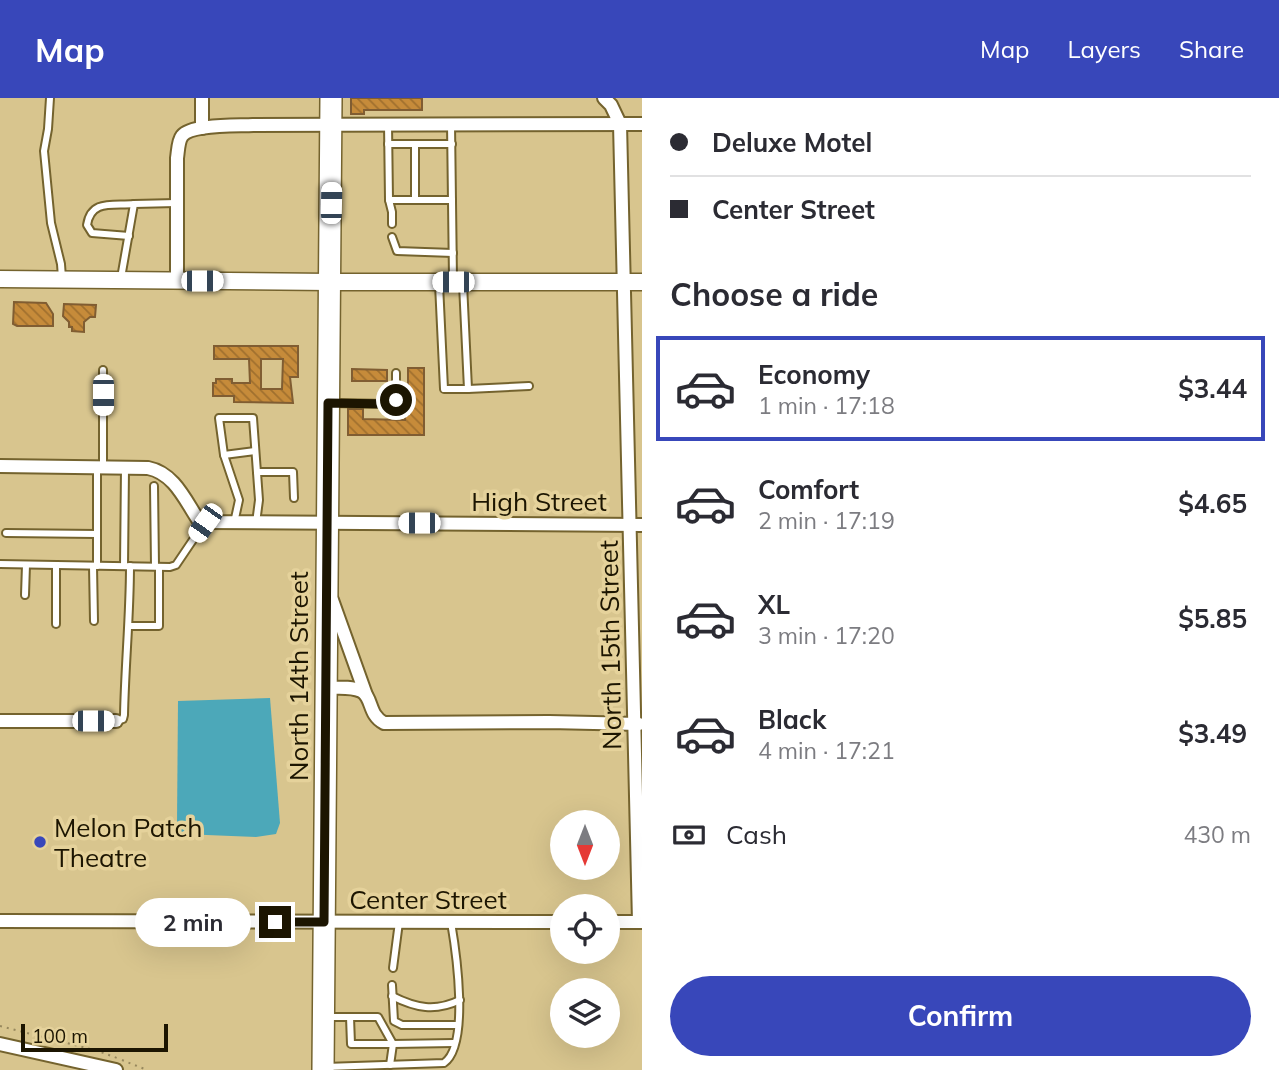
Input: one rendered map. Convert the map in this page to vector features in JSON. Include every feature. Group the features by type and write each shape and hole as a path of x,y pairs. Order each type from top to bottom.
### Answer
{"highway":[{"name":"North 14th Street","path":"323,1068 331,98"}],"main road":[{"path":"0,279 634,282"}],"street":[{"path":"202,98 202,128"},
{"path":"604,98 611,105 620,124"},
{"name":"North 15th Street","path":"620,124 634,282 641,922"},
{"path":"177,280 177,158 180,140 187,132 202,128 253,125 642,124"},
{"path":"0,466 161,470 205,523"},
{"name":"High Street","path":"205,523 636,525"},
{"path":"327,586 373,713 384,723 638,724"},
{"path":"325,688 359,690 367,695"},
{"path":"0,721 116,721"},
{"name":"Center Street","path":"0,920 550,922"},
{"path":"620,922 641,922"},
{"path":"0,1044 115,1070"}],"lane":[{"path":"50,98 44,151 51,223 62,280"},
{"path":"388,124 392,224"},
{"path":"451,124 453,253 444,389 529,386"},
{"path":"388,144 452,144"},
{"path":"415,144 415,200"},
{"path":"389,200 452,200"},
{"path":"129,236 92,233 87,225 88,215 97,207 176,203"},
{"path":"121,279 134,204"},
{"path":"392,237 397,251 453,253"},
{"path":"452,282 468,389"},
{"path":"94,621 103,370"},
{"path":"328,403 389,404 396,400 396,373"},
{"path":"234,523 239,500 224,455 219,418 253,418 259,500 256,523"},
{"path":"224,455 255,451"},
{"path":"116,721 123,719 124,715 125,659 129,626 125,468"},
{"path":"257,472 293,472 294,498"},
{"path":"129,626 159,626 154,486"},
{"path":"0,564 176,565 205,523"},
{"path":"6,533 97,534"},
{"path":"25,595 26,565"},
{"path":"56,565 56,624"},
{"path":"393,968 400,922"},
{"path":"323,1068 444,1063 453,1052 460,1000 459,967 451,922"},
{"path":"392,985 394,1021 401,1025 457,1025"},
{"path":"392,996 425,1008 446,1007 460,1000"},
{"path":"323,1017 378,1017 393,1044 390,1065"},
{"path":"350,1017 351,1044 454,1043"}],"path":[{"path":"0,1026 97,1051 147,1070"}],"water":[{"path":"270,698 280,823 276,834 256,837 182,834 177,823 178,701"}],"building":[{"path":"351,98 422,98 422,110 364,110 364,114 351,114"},
{"path":"14,302 46,303 53,314 53,326 13,324"},
{"path":"64,304 96,305 95,317 84,322 84,332 72,331 72,327 69,327 69,322 63,316"},
{"path":"214,346 298,346 298,377 290,377 293,403 234,402 234,396 213,396 213,383 216,383 216,379 232,379 232,383 250,383 249,359 214,359","holes":["261,359 283,359 282,389 261,389"]},
{"path":"408,368 424,368 424,435 348,435 348,409 363,409 363,419 405,420 405,415 408,415"},
{"path":"352,369 387,370 387,381 352,381"}],"place":[{"name":"Melon Patch Theatre","path":"40,842"}],"route":[{"path":"275,922 324,922 328,403 389,404 396,400"}]}
